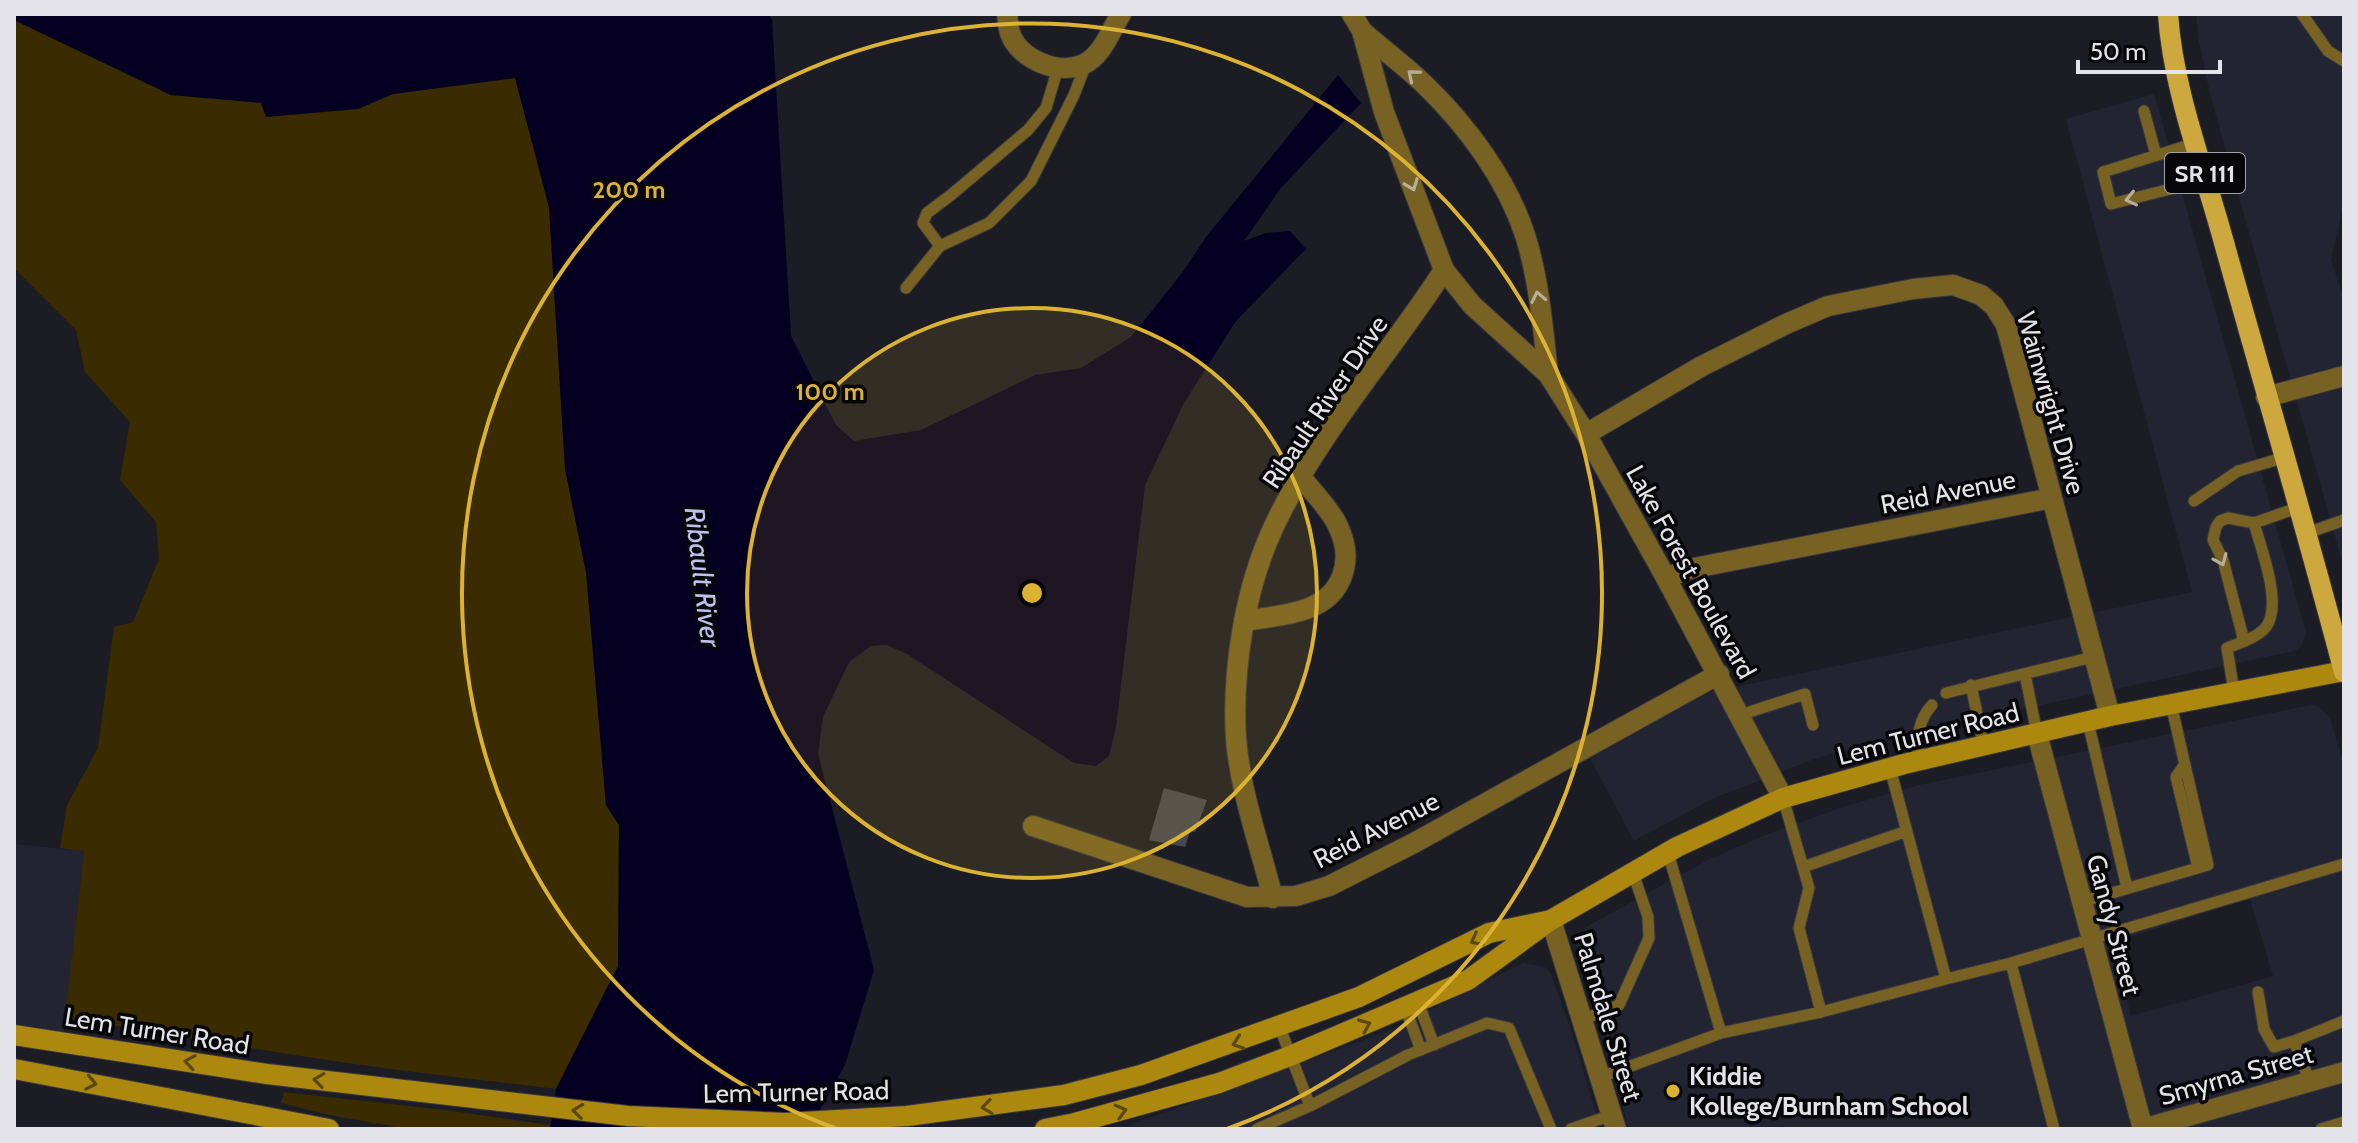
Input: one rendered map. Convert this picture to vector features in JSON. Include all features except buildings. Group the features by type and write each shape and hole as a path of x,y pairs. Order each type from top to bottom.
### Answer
{"main road":[{"name":"SR 111","path":"2168,14 2179,81 2344,672"},
{"name":"Lem Turner Road","path":"1045,1129 1219,1083 1468,980 1551,920 1668,853 1783,798 1890,768 2110,716 2344,672"},
{"name":"Lem Turner Road","path":"14,1035 267,1074 628,1116 785,1123 907,1116 1064,1095 1141,1075 1280,1028 1359,997 1489,933 1551,920"},
{"path":"14,1069 329,1129"}],"street":[{"path":"1007,14 1011,35 1023,52 1041,63 1058,68 1086,64 1098,52 1121,14"},
{"name":"Lake Forest Boulevard","path":"1357,23 1384,112 1444,270 1472,305 1548,374 1586,434 1666,578 1783,798"},
{"name":"Lake Forest Boulevard","path":"1357,23 1427,87 1502,182 1525,235 1542,314 1548,374"},
{"name":"Ribault River Drive","path":"1273,898 1237,740 1236,701 1244,621 1251,589 1276,523 1301,477 1444,270"},
{"name":"Wainwright Drive","path":"1586,434 1702,366 1828,306 1913,289 1953,285 1981,295 1994,306 2006,325 2110,716"},
{"path":"2266,397 2344,376"},
{"path":"1244,621 1297,612 1323,602 1338,586 1345,567 1346,545 1335,520 1301,477"},
{"name":"Reid Avenue","path":"1666,578 1689,569 2052,498"},
{"name":"Reid Avenue","path":"1033,826 1216,889 1247,897 1296,896 1329,886 1400,850 1719,674"},
{"name":"Gandy Street","path":"2037,734 2143,1129"},
{"name":"Palmdale Street","path":"1551,920 1614,1122"},
{"name":"Smyrna Street","path":"2143,1129 2196,1122 2344,1072"}],"lane":[{"path":"2302,14 2328,51 2344,61"},
{"path":"906,288 940,246 989,223 1031,181 1086,64"},
{"path":"940,246 923,223 927,213 1028,130 1046,108 1058,68"},
{"path":"2144,111 2156,155"},
{"path":"2196,143 2103,172 2111,204 2206,180"},
{"path":"2194,501 2238,471 2286,457"},
{"path":"2244,641 2223,560 2213,540 2216,527 2220,521 2236,518 2254,523 2300,507"},
{"path":"2307,533 2344,520"},
{"path":"2234,692 2227,648 2266,626 2273,607 2272,591 2254,523"},
{"path":"1946,693 2093,657"},
{"path":"2025,674 2037,734"},
{"path":"1971,685 1984,747"},
{"path":"1740,715 1805,694 1813,725"},
{"path":"2081,902 2208,865 2171,704"},
{"path":"1918,761 1918,726 1932,705"},
{"path":"2088,722 2127,888"},
{"path":"1890,768 1946,979"},
{"path":"1783,798 1809,888 1799,928 1821,1012"},
{"path":"1803,867 1907,831"},
{"path":"1668,853 1721,1033"},
{"path":"1601,1077 1721,1033 1821,1012 2011,963 2344,864"},
{"path":"1584,1019 1619,1005 1649,938 1648,917 1633,873"},
{"path":"2011,963 2054,1129"},
{"path":"2258,992 2264,1029 2274,1047 2344,1021"},
{"path":"1412,1004 1434,1045"},
{"path":"1412,1004 1421,1050"},
{"path":"1257,1129 1421,1050 1487,1023 1509,1028 1551,1129"},
{"path":"1280,1028 1310,1106"},
{"path":"2294,1041 2310,1082"},
{"path":"1571,1129 1614,1122"},
{"path":"2321,1129 2344,1122"}],"shaded area":[{"path":"2196,14 2344,14 2344,202 2331,260 2344,299 2344,568 2211,98"},
{"path":"14,20 171,95 358,109 393,94 515,77 549,207 565,469 586,572 606,805 619,825 618,966 556,1089 338,1062 65,1019 84,851 60,848 67,805 98,748 114,627 133,622 159,559 156,522 120,480 130,422 85,372 76,330 14,268"},
{"path":"2154,94 2306,632 2301,647 2294,651 1892,737 1817,758 1714,798 1634,841 1590,758 1706,693 2192,592 2066,119"},
{"path":"2318,706 2330,718 2344,766 2344,1129 1629,1129 1576,945 1586,927 1708,860 1765,835 1843,807 1919,785","holes":["2250,899 2273,976 2131,1016 2113,942"]},
{"path":"14,844 84,851 64,1034 14,1026"},
{"path":"1523,963 1545,967 1550,973 1567,1017 1601,1129 1119,1129 1388,1031"},
{"path":"284,1092 445,1110 550,1125 550,1129 407,1129 281,1103"}],"water":[{"name":"Ribault River","path":"14,14 769,14 772,20 791,336 836,425 854,441 921,430 1035,375 1081,368 1131,337 1206,237 1338,75 1361,103 1281,188 1244,241 1266,233 1290,231 1306,249 1236,321 1184,403 1145,485 1116,727 1109,756 1096,766 1074,763 907,654 887,645 871,646 849,662 823,717 818,754 874,970 845,1065 809,1129 550,1129 556,1089 618,966 619,825 606,805 586,572 565,469 549,207 515,78 393,94 358,109 266,117 261,103 171,95 14,20"}],"place":[{"name":"Kiddie Kollege/Burnham School","path":"1673,1091"}]}
